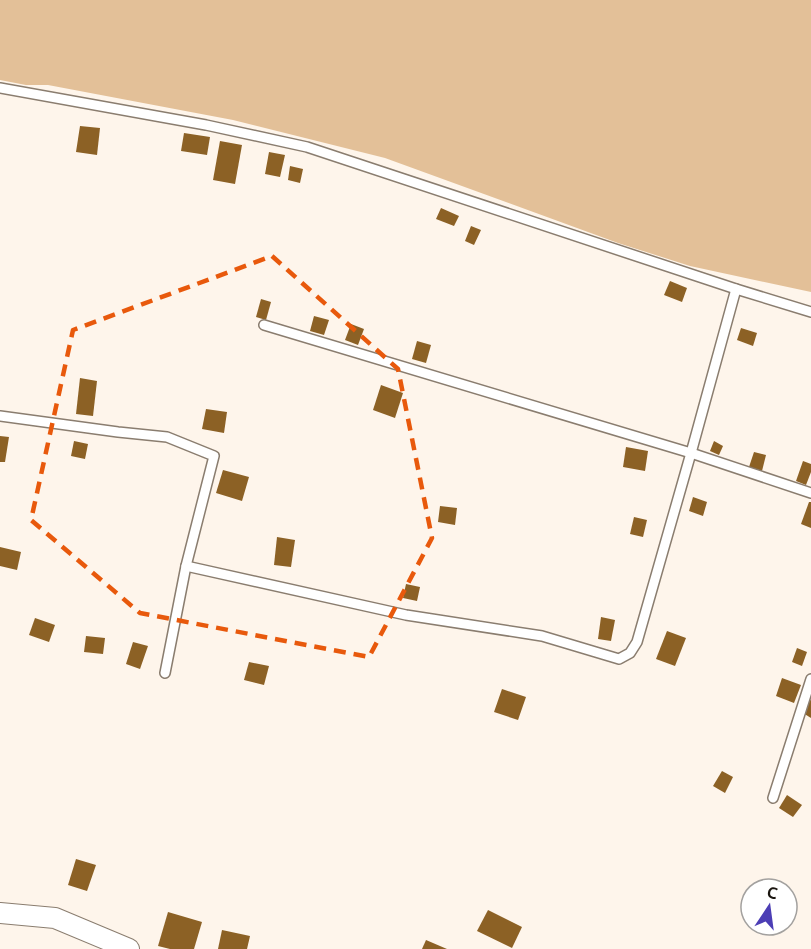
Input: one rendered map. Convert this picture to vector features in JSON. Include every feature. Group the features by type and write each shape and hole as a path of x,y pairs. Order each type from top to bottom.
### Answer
{"street":[{"path":"0,913 55,918 94,942 129,949"}],"lane":[{"path":"0,88 206,124 307,147 811,312"},
{"path":"186,566 406,615 542,636 619,659 630,653 637,642 692,453 736,289"},
{"path":"264,325 692,453 811,493"},
{"path":"0,416 167,437 214,456 186,566 165,673"},
{"path":"773,798 811,679"}],"highlighted area":[{"path":"272,256 398,369 432,538 369,657 140,613 31,520 73,330"}],"shaded area":[{"path":"0,0 811,0 811,292 690,266 618,243 385,158 233,120 48,85 26,85 0,80"}],"building":[{"path":"80,126 100,128 97,155 76,152"},
{"path":"184,133 210,137 207,155 181,151"},
{"path":"220,141 242,145 235,184 213,180"},
{"path":"269,152 285,155 280,177 265,174"},
{"path":"290,166 303,169 300,183 288,180"},
{"path":"441,208 459,216 454,226 436,219"},
{"path":"471,226 481,230 474,245 465,241"},
{"path":"670,281 687,288 682,302 664,295"},
{"path":"261,299 271,302 266,320 256,317"},
{"path":"314,316 329,320 324,335 310,331"},
{"path":"351,324 364,329 358,345 345,340"},
{"path":"741,328 757,333 753,346 737,340"},
{"path":"417,341 431,345 426,363 412,359"},
{"path":"80,378 97,381 93,416 76,414"},
{"path":"381,385 403,393 395,418 373,410"},
{"path":"206,409 227,412 224,433 202,429"},
{"path":"0,436 9,437 5,462 0,462"},
{"path":"74,441 88,444 85,459 71,456"},
{"path":"714,441 723,446 719,455 710,451"},
{"path":"626,447 648,451 645,471 623,467"},
{"path":"754,452 766,455 762,471 749,467"},
{"path":"803,461 811,464 811,472 806,485 796,481"},
{"path":"223,470 249,477 242,501 216,493"},
{"path":"693,497 707,502 703,516 689,511"},
{"path":"809,502 811,502 811,528 801,524"},
{"path":"440,506 457,508 455,525 438,522"},
{"path":"634,517 647,520 643,537 630,534"},
{"path":"277,537 295,540 291,567 274,565"},
{"path":"0,547 21,552 17,570 0,566"},
{"path":"406,584 420,587 417,601 403,598"},
{"path":"601,617 615,620 611,641 598,639"},
{"path":"35,618 55,625 49,642 29,635"},
{"path":"667,631 686,638 675,666 656,659"},
{"path":"86,636 105,638 103,654 84,652"},
{"path":"133,642 148,646 140,669 126,664"},
{"path":"797,648 807,652 802,666 792,662"},
{"path":"249,662 269,666 264,685 244,680"},
{"path":"782,678 801,685 794,703 776,696"},
{"path":"502,689 526,697 518,720 494,712"},
{"path":"811,699 811,718 803,713"},
{"path":"722,771 733,777 725,793 713,786"},
{"path":"787,795 802,805 793,817 779,808"},
{"path":"76,859 96,865 87,891 68,885"},
{"path":"488,910 522,927 512,948 477,931"},
{"path":"168,912 202,922 194,949 170,949 158,946"},
{"path":"222,930 250,936 247,949 218,949"},
{"path":"426,940 447,949 422,949"}]}
